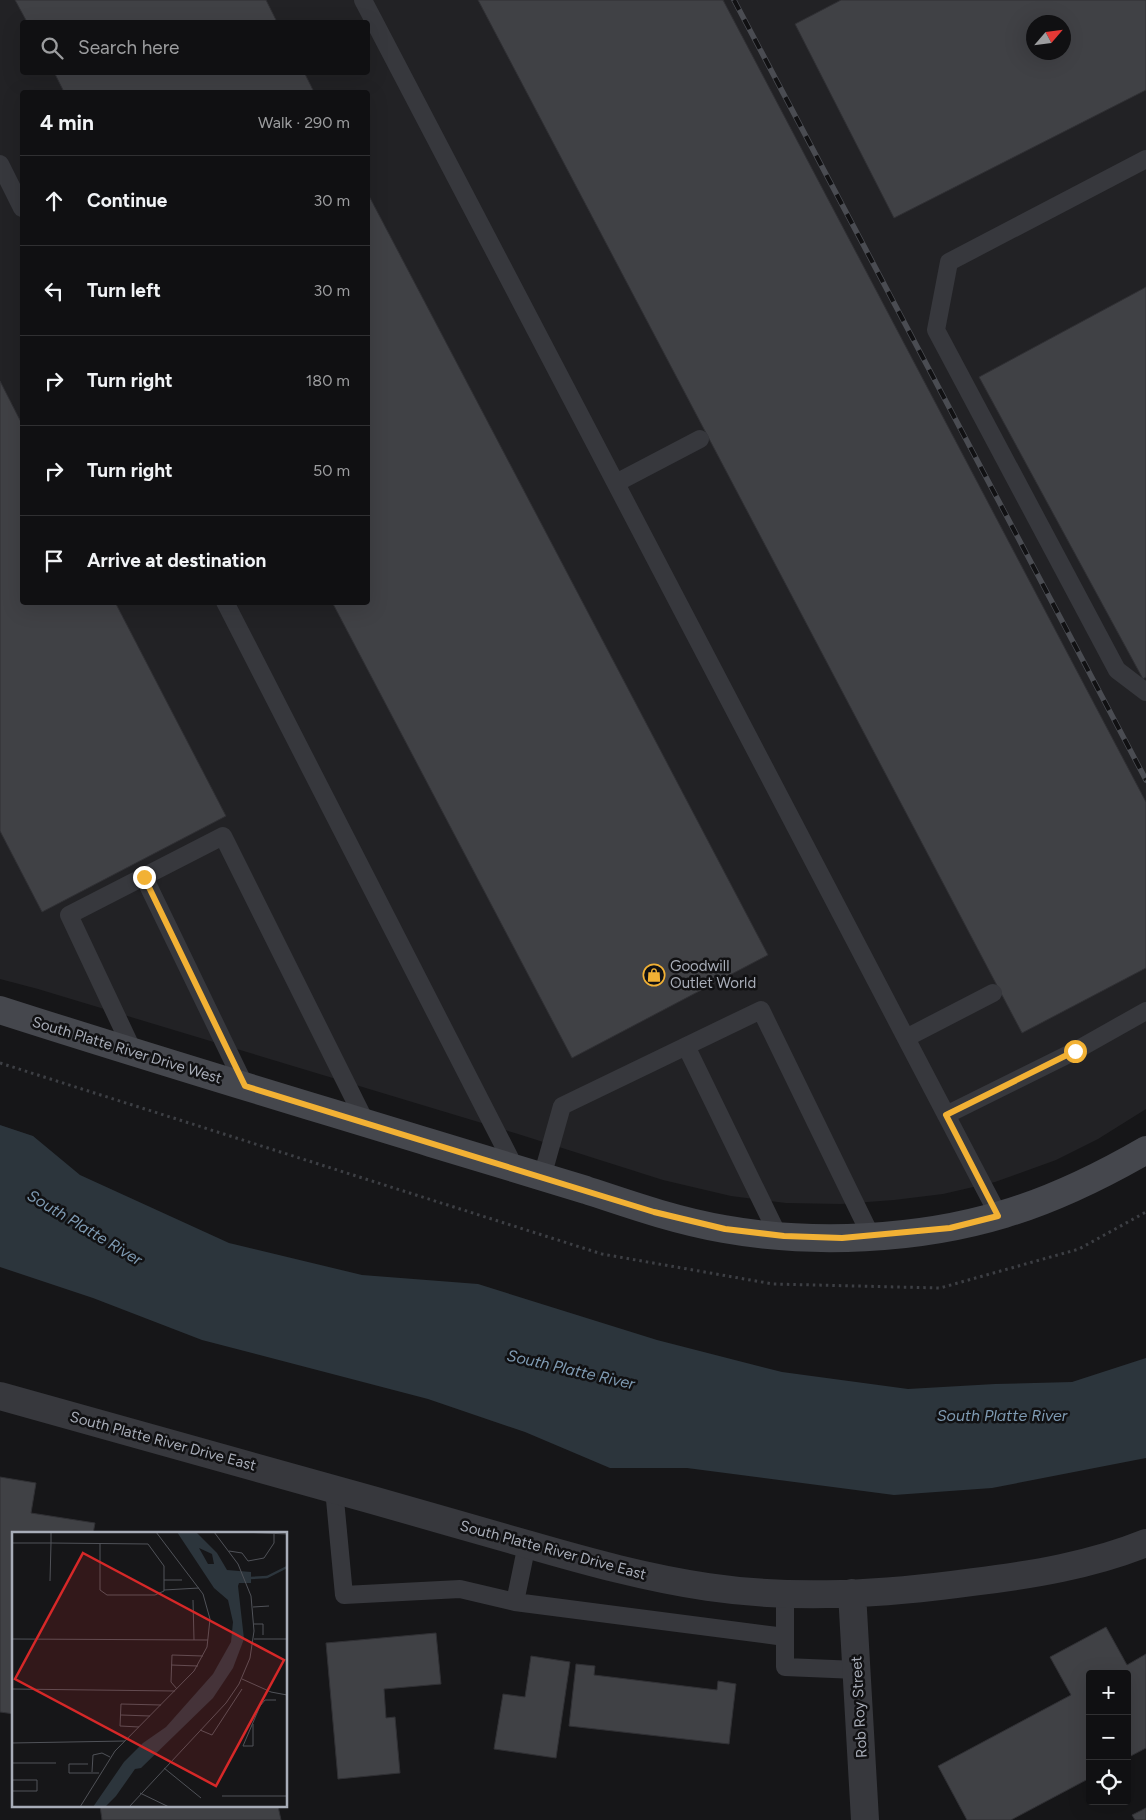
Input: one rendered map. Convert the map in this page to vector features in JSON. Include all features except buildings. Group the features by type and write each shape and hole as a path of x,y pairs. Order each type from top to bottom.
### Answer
{"street":[{"name":"South Platte River Drive West","path":"0,1010 134,1053 654,1212 725,1229 778,1235 842,1238 950,1228 998,1216 1069,1191 1114,1169 1146,1150"},
{"name":"South Platte River Drive East","path":"0,1396 624,1572 708,1587 852,1594 925,1589 1027,1575 1128,1551 1146,1543"},
{"name":"Rob Roy Street","path":"852,1594 865,1820"}],"lane":[{"path":"363,0 998,1216"},
{"path":"1146,159 949,262 936,330 1117,670 1146,692"},
{"path":"0,164 20,204"},
{"path":"616,483 700,439"},
{"path":"227,605 515,1168"},
{"path":"134,1053 69,915 223,836 366,1123"},
{"path":"144,877 245,1086"},
{"path":"906,1038 993,993"},
{"path":"542,1177 562,1106 761,1010 871,1236"},
{"path":"946,1115 1075,1051 1146,1010"},
{"path":"686,1046 778,1235"},
{"path":"334,1489 344,1595 460,1589 515,1602 785,1637"},
{"path":"515,1602 527,1544"},
{"path":"785,1592 785,1667 857,1670"}],"shaded area":[{"path":"0,0 1146,0 1146,1109 1098,1139 1056,1160 995,1182 943,1194 841,1204 786,1203 731,1196 663,1180 518,1134 0,979"}],"water":[{"name":"South Platte River","path":"0,1125 33,1136 80,1175 229,1243 362,1275 478,1284 657,1340 782,1372 908,1389 1072,1382 1146,1358 1146,1458 992,1488 894,1495 687,1468 610,1468 525,1432 428,1399 202,1340 93,1298 0,1267"}],"railway":[{"path":"734,0 1146,780"}],"place":[{"name":"Goodwill Outlet World","path":"654,975"}],"route":[{"path":"144,877 245,1086 654,1212 725,1229 784,1236 842,1238 950,1228 998,1216 946,1115 1075,1051"}]}
